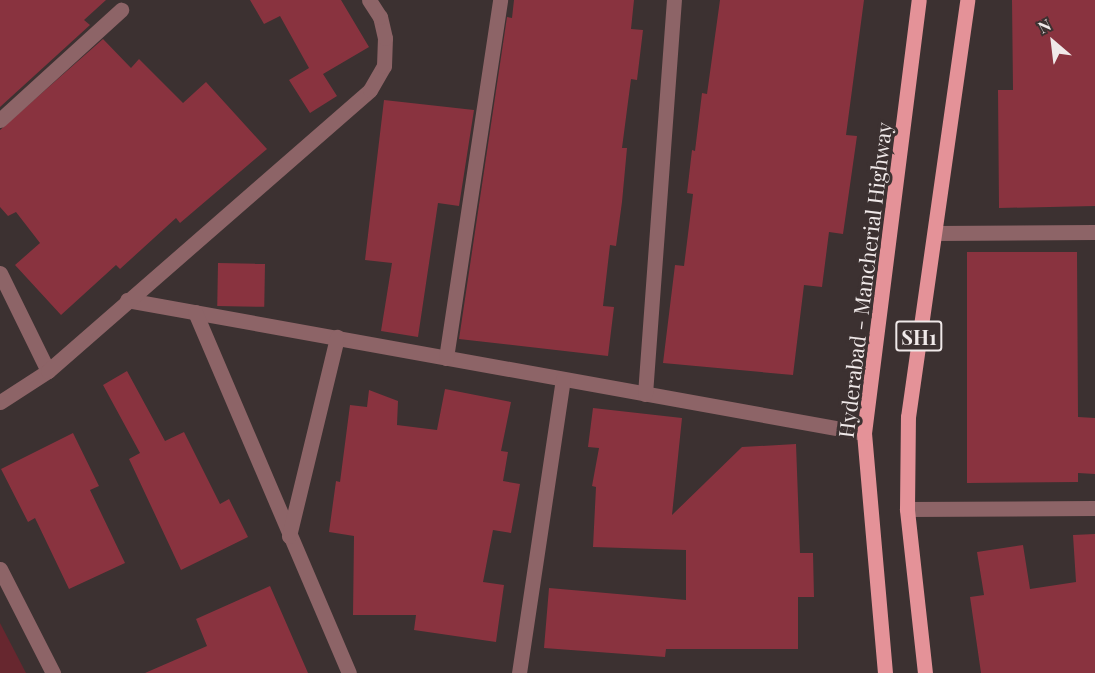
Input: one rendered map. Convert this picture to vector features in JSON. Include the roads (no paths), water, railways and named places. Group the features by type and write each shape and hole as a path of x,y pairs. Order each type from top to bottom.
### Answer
{"main road":[{"name":"Hyderabad - Mancherial Highway","path":"885,673 864,434 919,0"},
{"name":"SH1","path":"925,673 907,509 908,417 967,0"}],"street":[{"path":"0,402 48,371 370,90 384,66 385,38 380,17 369,0"},
{"path":"446,358 500,0"},
{"path":"645,394 674,0"},
{"path":"0,120 121,10"},
{"path":"935,233 1095,232"},
{"path":"0,273 48,371"},
{"path":"127,300 864,434"},
{"path":"195,312 349,673"},
{"path":"289,536 336,337"},
{"path":"519,673 563,379"},
{"path":"907,509 1095,508"},
{"path":"0,569 54,673"}]}
